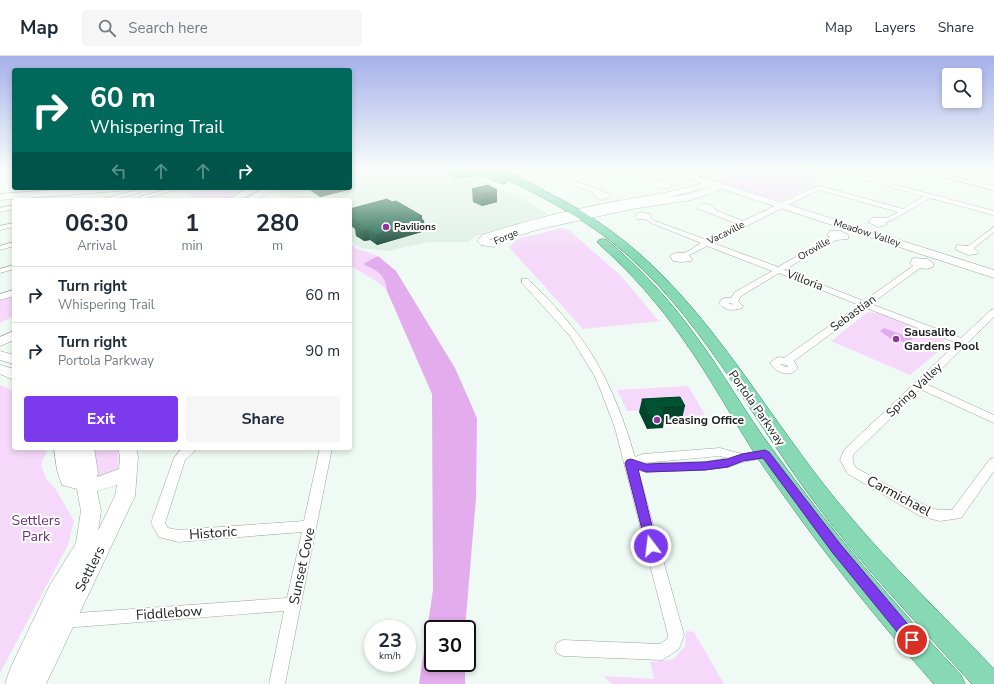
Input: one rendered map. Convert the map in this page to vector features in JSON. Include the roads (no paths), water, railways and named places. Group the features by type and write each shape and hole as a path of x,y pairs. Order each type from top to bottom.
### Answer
{"main road":[{"name":"Portola Parkway","path":"541,199 603,230 633,254 666,286 704,333 820,496 870,554 990,684"},
{"name":"Portola Parkway","path":"552,199 614,251 653,290 690,338 765,454 836,548 922,651 952,684"},
{"path":"765,454 783,458 802,481 820,496"}],"street":[{"path":"574,216 650,199"},
{"path":"574,216 681,199"},
{"name":"Meadow Valley","path":"763,199 994,274"},
{"name":"Vacaville","path":"684,255 793,199"},
{"name":"Vacaville","path":"859,199 903,212"},
{"path":"882,221 889,220 924,199"},
{"path":"942,199 994,213"},
{"path":"0,210 12,207"},
{"path":"709,210 743,224"},
{"name":"Forge","path":"574,216 518,232 502,238 494,244 485,243 482,241 486,237 519,226 574,216"},
{"name":"Villoria","path":"647,218 653,222 963,342"},
{"path":"0,228 12,225"},
{"path":"970,248 994,229"},
{"path":"986,236 994,238"},
{"name":"Oroville","path":"734,301 738,294 835,237"},
{"path":"0,248 12,245"},
{"name":"Sebastian","path":"787,361 919,265"},
{"path":"0,271 12,268"},
{"path":"525,282 542,298 574,335 599,374 621,428 676,635 673,644 662,652 563,648"},
{"path":"0,297 12,294"},
{"name":"Spring Valley","path":"852,471 847,465 846,460 848,453 994,312"},
{"path":"0,332 12,326"},
{"path":"0,342 12,336"},
{"path":"0,355 12,359"},
{"path":"0,369 12,374"},
{"path":"918,385 994,419"},
{"path":"63,450 69,480 86,485 106,482 128,472"},
{"path":"74,450 80,477 86,485"},
{"path":"85,450 89,473 86,485"},
{"name":"Settlers","path":"18,684 19,678 54,622 125,496 129,457 127,450"},
{"name":"Historic","path":"187,450 180,458 158,523 164,533 178,536 310,526"},
{"name":"Sunset Cove","path":"277,684 326,450"},
{"path":"631,463 646,468 661,468 728,463 742,458 765,454"},
{"name":"Carmichael","path":"852,471 925,512 937,516 947,517 956,514 994,462"},
{"name":"Settlers","path":"30,684 36,677 54,622 58,592 86,544 91,511 86,485"},
{"name":"Fiddlebow","path":"54,622 294,604"}],"place":[{"name":"Pavilions","path":"386,227"},
{"name":"Sausalito Gardens Pool","path":"896,339"},
{"name":"Leasing Office","path":"657,420"}],"park label":[{"name":"Settlers Park","path":"36,528"}]}
